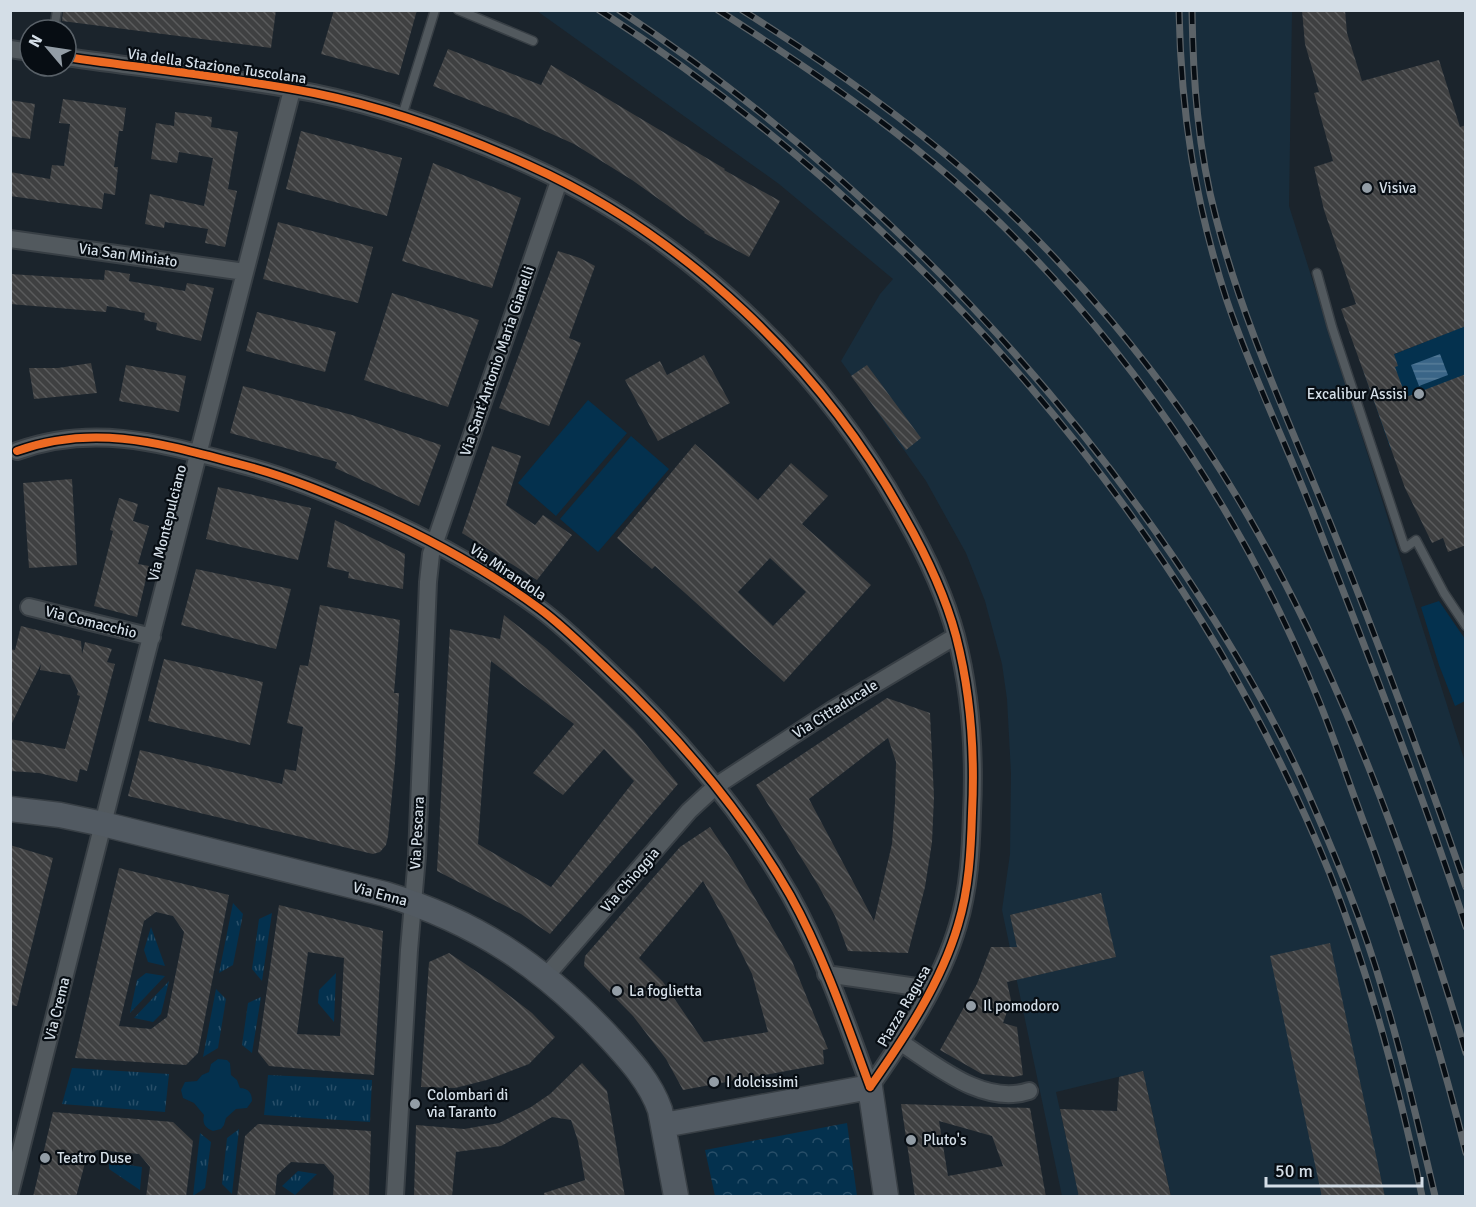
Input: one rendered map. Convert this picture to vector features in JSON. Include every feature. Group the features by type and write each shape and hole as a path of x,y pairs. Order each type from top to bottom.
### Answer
{"main road":[{"name":"Via Enna","path":"10,809 60,815 103,824 413,903 488,938 546,976 589,1016 626,1056 655,1097 664,1125"},
{"path":"676,1197 664,1125 870,1088"},
{"name":"Piazza Ragusa","path":"870,1088 886,1197"}],"street":[{"name":"Via della Stazione Tuscolana","path":"78,59 340,99 402,116 450,133 528,165 594,199 640,228 738,304 800,368 867,455 889,488 926,556 947,608 956,636 972,729 973,793 966,888 959,921 948,955"},
{"name":"Via Montepulciano","path":"103,824 292,90"},
{"name":"Via Sant'Antonio Maria Gianelli","path":"434,542 559,181"},
{"name":"Via San Miniato","path":"10,239 245,273"},
{"name":"Via Mirandola","path":"17,451 50,441 103,437 146,441 200,453 300,482 434,542 519,594 558,624 650,711 716,786 753,837 790,896 826,974"},
{"name":"Via Pescara","path":"395,1197 413,903 428,582 434,542"},
{"name":"Via Comacchio","path":"29,607 152,637"},
{"name":"Via Cittaducale","path":"716,786 832,710 956,636"},
{"name":"Via Chioggia","path":"546,976 689,812 716,786"},
{"name":"Via Crema","path":"10,1193 103,824"},
{"name":"Piazza Ragusa","path":"870,1088 900,1042 948,955"},
{"name":"Piazza Ragusa","path":"870,1088 826,974 931,989"},
{"path":"900,1042 970,1085 1007,1094 1029,1091"}],"lane":[{"path":"402,116 435,10"},
{"path":"458,10 533,41"},
{"path":"1317,273 1332,327 1405,548 1416,540 1444,593 1466,626"}],"shaded area":[{"path":"537,11 1292,11 1289,206 1465,762 1465,1196 1171,1196 1143,1071 1056,1092 1079,1196 1062,1196 1002,910 1010,854 1011,773 1007,699 1002,664 985,601 966,553 926,481 841,361 880,294 893,279 779,184","holes":["1101,894 1115,957 1024,978 1010,915"]},
{"path":"1440,354 1448,375 1419,386 1411,365"}],"green space":[{"name":"Excalibur Assisi","path":"1465,326 1465,422 1391,450 1362,367"},
{"path":"588,400 627,433 556,516 518,483"},
{"path":"631,436 669,469 598,552 560,519"},
{"path":"1439,601 1465,639 1465,701 1455,706 1439,665 1421,607"},
{"path":"233,903 243,914 233,965 219,973"},
{"path":"272,913 262,981 252,969 259,919"},
{"path":"151,927 165,966 148,962 144,950"},
{"path":"146,973 165,976 130,1013 137,980"},
{"path":"336,973 334,1022 318,1003 319,990"},
{"path":"169,981 161,1014 153,1022 134,1018"},
{"path":"216,989 226,999 218,1048 203,1057"},
{"path":"261,997 252,1053 242,1045 248,1003"},
{"path":"218,1059 227,1060 230,1063 231,1075 237,1080 240,1088 249,1092 252,1101 247,1108 236,1109 226,1118 221,1129 213,1131 205,1125 204,1115 194,1103 183,1098 181,1090 185,1082 197,1081 209,1072 211,1064"},
{"path":"72,1068 169,1074 165,1112 62,1104"},
{"path":"268,1075 372,1080 370,1122 264,1115"},
{"path":"847,1123 857,1196 715,1196 705,1150"},
{"path":"239,1129 232,1194 222,1184 227,1138"},
{"path":"200,1133 211,1142 205,1188 193,1196"},
{"path":"109,1162 142,1167 140,1190 109,1169"},
{"path":"298,1171 317,1174 295,1195 282,1186"}],"building":[{"path":"63,10 276,10 271,48 78,23 78,18 62,18"},
{"path":"334,10 417,10 399,75 321,54"},
{"path":"1302,10 1345,10 1347,33 1362,81 1439,60 1460,127 1466,125 1466,326 1394,354 1398,366 1395,367 1406,397 1466,374 1466,545 1448,552 1443,538 1432,543 1405,488 1341,309 1356,304 1324,210 1314,167 1333,161 1314,93 1319,92 1305,44"},
{"path":"448,49 541,85 551,65 724,170 780,201 749,257 704,233 632,180 574,144 516,118 433,86"},
{"path":"63,99 126,108 123,131 119,131 114,167 118,167 115,195 104,193 102,209 10,196 10,172 50,179 52,165 64,166 70,124 59,123"},
{"path":"10,100 35,104 30,139 10,136"},
{"path":"175,112 212,117 211,127 238,132 228,189 237,191 225,247 205,243 208,229 165,222 164,228 145,224 150,194 204,206 213,158 179,152 177,163 151,159 156,123 174,126"},
{"path":"301,131 402,158 387,216 286,189"},
{"path":"433,163 521,198 492,288 402,261"},
{"path":"278,222 373,247 358,303 263,279"},
{"path":"558,251 595,266 569,338 581,343 549,426 499,408"},
{"path":"105,270 130,274 129,281 185,291 187,283 214,288 201,341 156,330 157,323 144,320 145,313 107,306 106,312 10,304 10,274 104,280"},
{"path":"392,293 479,320 448,407 364,380"},
{"path":"257,312 336,332 325,372 246,351"},
{"path":"704,355 730,403 658,441 625,380 660,361 667,375"},
{"path":"91,363 97,393 34,399 29,368 58,368"},
{"path":"126,365 186,376 179,412 119,401"},
{"path":"867,365 921,438 906,450 851,376"},
{"path":"243,386 352,415 441,445 419,506 335,468 337,462 230,433"},
{"path":"695,444 758,500 791,463 828,496 802,524 871,585 784,682 655,566 652,569 617,538","holes":["770,558 806,592 773,626 738,592"]},
{"path":"492,446 521,456 506,505 535,525 543,515 572,535 537,580 462,533"},
{"path":"72,479 77,565 29,568 23,483"},
{"path":"218,487 311,508 298,560 206,539"},
{"path":"119,498 138,504 133,521 149,526 138,564 149,566 137,617 94,606"},
{"path":"335,520 405,554 403,589 348,578 349,572 327,567"},
{"path":"196,569 291,589 276,649 181,625"},
{"path":"320,605 400,620 394,693 399,693 395,763 388,836 386,845 380,852 373,854 128,796 140,750 282,784 285,769 296,771 303,727 287,723 300,665 308,666"},
{"path":"504,615 546,648 634,730 678,784 550,934 521,914 437,871 450,629 500,639","holes":["491,661 574,724 533,773 563,795 604,749 634,781 551,887 478,844"]},
{"path":"21,626 81,641 82,654 85,642 112,649 107,662 115,664 87,771 80,769 77,782 39,773 10,771 10,739 65,749 80,696 77,695 78,691 70,675 40,670 41,664 10,727 10,649 15,650"},
{"path":"164,659 263,682 250,745 148,721"},
{"path":"887,698 930,713 934,797 932,842 925,887 908,953 848,951 835,916 818,885 756,785","holes":["888,738 896,762 892,844 874,921 809,799"]},
{"path":"710,827 733,861 792,961 828,1049 823,1050 824,1064 683,1090 666,1059 633,1016 584,966 585,956 680,847","holes":["703,881 752,974 768,1032 704,1042 663,982 639,958"]},
{"path":"10,845 53,858 17,1006 10,1005"},
{"path":"119,868 229,895 198,1053 186,1065 75,1058","holes":["156,912 173,916 184,932 167,1017 151,1029 119,1026 144,921"]},
{"path":"1101,893 1116,957 1007,982 1011,1000 1003,1023 1017,1027 1023,1075 1013,1077 982,1074 940,1050 977,984 991,947 1017,947 1010,915"},
{"path":"279,905 383,931 374,1075 269,1066 258,1052","holes":["308,952 344,958 340,1036 297,1034"]},
{"path":"1330,943 1385,1197 1322,1197 1270,956"},
{"path":"449,953 532,1013 555,1037 529,1064 487,1080 455,1088 421,1087 429,962"},
{"path":"582,1063 607,1091 625,1197 544,1197 544,1193 585,1180 578,1141 571,1120 552,1117 501,1146 456,1152 452,1197 414,1197 416,1125 464,1129 499,1123 531,1107 550,1094"},
{"path":"1143,1071 1171,1197 1079,1197 1060,1109 1117,1111 1119,1077"},
{"path":"901,1104 1030,1108 1046,1197 915,1197","holes":["939,1121 992,1136 1003,1166 948,1176"]},
{"path":"53,1112 173,1122 193,1141 186,1197 146,1197 150,1167 139,1154 97,1150 86,1159 76,1197 33,1197"},
{"path":"258,1124 371,1131 369,1197 333,1197 334,1176 324,1164 291,1162 277,1175 275,1197 237,1197 245,1136"}],"railway":[{"path":"599,10 715,91 827,182 932,281 1031,387 1121,501 1201,620 1271,745 1330,874 1345,913 1383,1033 1422,1196"},
{"path":"619,10 699,66 776,125 851,189 922,256 990,326 1055,400 1115,476 1172,555 1208,609 1258,693 1302,780 1336,859 1367,940 1384,995 1405,1070 1435,1196"},
{"path":"718,10 799,63 876,118 914,147 986,209 1066,292 1109,343 1150,396 1188,452 1224,509 1257,568 1287,628 1325,715 1386,884 1415,973 1466,1153"},
{"path":"742,10 856,86 912,127 965,171 1042,244 1078,283 1147,365 1179,408 1237,497 1274,562 1340,698 1396,838 1466,1053"},
{"path":"1179,10 1183,86 1192,158 1206,229 1227,301 1246,354 1311,508 1372,664 1466,927"},
{"path":"1192,10 1195,89 1201,141 1210,192 1227,259 1270,378 1386,666 1466,887"}],"cycle path":[{"path":"78,59 252,82 342,99 423,123 528,165 586,194 642,229 695,268 745,312 791,359 833,409 871,462 905,518 941,590 952,621 961,658 972,746 973,791 970,855 965,898 958,925 932,989 909,1029 870,1087"},
{"path":"17,451 74,438 129,440 183,450 256,469 324,493 418,535 480,569 540,609 581,644 682,746 729,803 771,863 813,941 870,1087"}],"place":[{"name":"Visiva","path":"1367,188"},
{"name":"Excalibur Assisi","path":"1419,394"},
{"name":"La foglietta","path":"617,991"},
{"name":"Il pomodoro","path":"971,1006"},
{"name":"I dolcissimi","path":"714,1082"},
{"name":"Colombari di via Taranto","path":"415,1104"},
{"name":"Pluto's","path":"911,1140"},
{"name":"Teatro Duse","path":"45,1158"}]}
